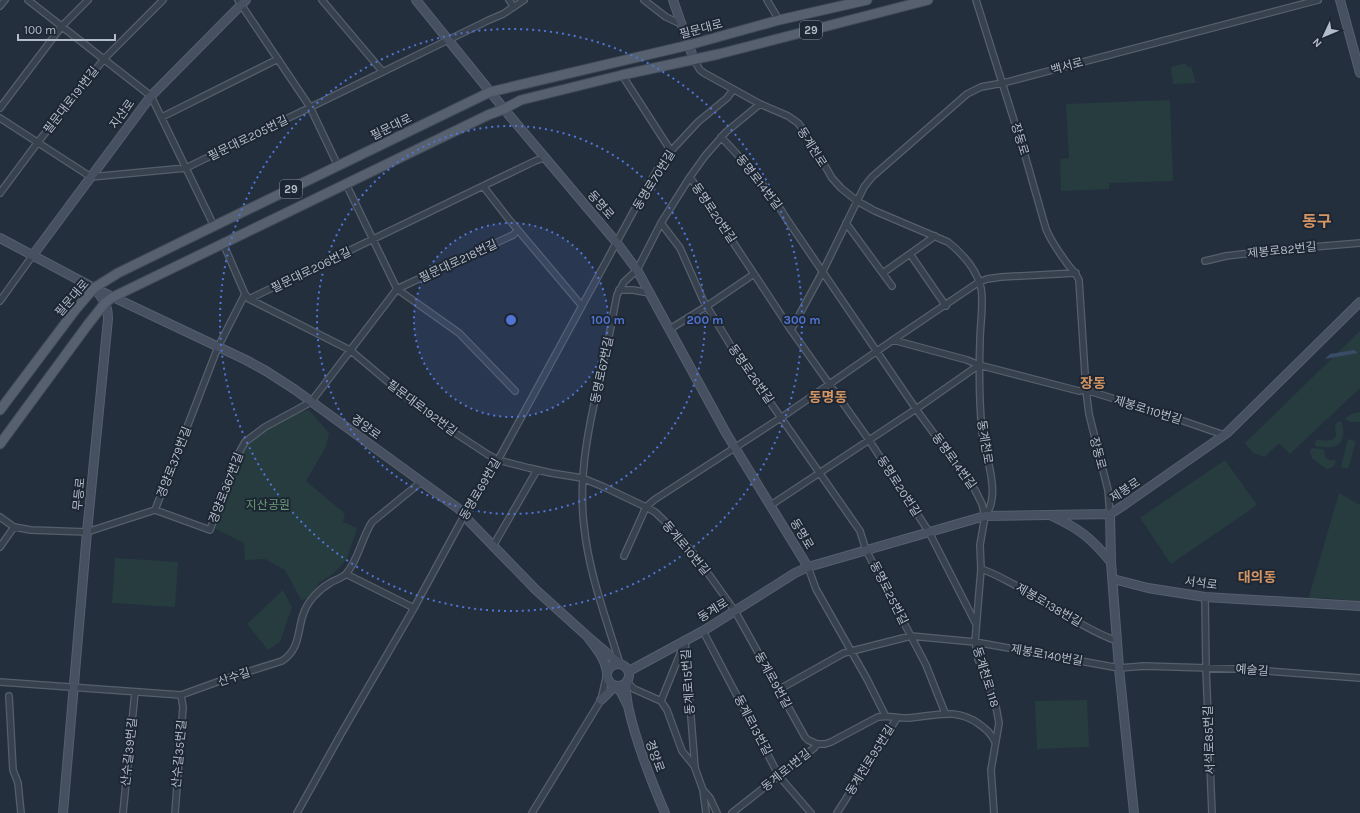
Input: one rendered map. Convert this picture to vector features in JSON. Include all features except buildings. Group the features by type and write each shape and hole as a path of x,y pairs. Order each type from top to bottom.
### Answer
{"main road":[{"name":"필문대로","path":"0,410 76,309 94,288 118,274 214,226 490,92 689,45 779,20 864,0"},
{"name":"29","path":"0,444 89,323 109,300 223,243 488,115 521,100 694,60 928,0"}],"street":[{"path":"0,6 5,0"},
{"name":"필문대로191번길","path":"28,0 151,96 214,226"},
{"path":"0,108 62,26 88,0"},
{"path":"104,59 163,0"},
{"path":"322,0 382,71"},
{"name":"동명로","path":"416,0 544,158 617,243 637,270 705,396 808,567 985,516 1110,514"},
{"path":"509,0 514,7"},
{"name":"필문대로205번길","path":"186,168 382,71 503,14 524,0"},
{"path":"644,0 666,18 681,24"},
{"path":"673,0 694,60"},
{"path":"767,0 779,20"},
{"name":"장동로","path":"976,0 1003,83 1048,234 1067,263 1076,273 1079,280 1086,390 1089,414 1108,490 1110,514"},
{"name":"백서로","path":"857,201 864,187 872,177 967,94 981,87 1003,83 1318,0"},
{"path":"1340,0 1360,73"},
{"path":"242,1 310,107 338,166"},
{"name":"지산로","path":"32,255 151,96 242,1"},
{"name":"필문대로191번길","path":"0,193 38,142 104,59"},
{"path":"162,117 278,59"},
{"name":"동계천로","path":"694,60 700,70 704,73 760,104 788,116 798,123 807,135 832,178 841,188 857,201 882,214 948,242 966,259 975,272 982,293 979,365 982,424 991,477 992,497 990,509 985,516"},
{"path":"622,76 671,151"},
{"name":"동명로70번길","path":"617,243 638,203 671,151 698,122 727,98 733,90"},
{"path":"690,177 720,137 760,104"},
{"path":"0,118 91,177 186,168"},
{"name":"동명로14번길","path":"720,137 769,190 876,351 980,499 985,516"},
{"path":"373,240 534,161 544,158"},
{"name":"동명로20번길","path":"661,223 690,177 791,330 869,440 929,532"},
{"path":"346,184 397,289 459,333 515,391"},
{"path":"483,186 582,306"},
{"path":"791,330 823,271 857,201"},
{"path":"637,270 661,223"},
{"name":"동명로26번길","path":"661,223 680,248 707,306 731,346 782,417 860,531 866,550"},
{"path":"846,223 892,286"},
{"name":"필문대로218번길","path":"397,289 512,235 518,230"},
{"path":"883,273 935,236"},
{"path":"0,238 94,288"},
{"name":"필문대로206번길","path":"249,299 373,240"},
{"name":"필문대로192번길","path":"223,243 245,294 249,299 350,350 400,392 476,448 498,460 537,470"},
{"name":"동명로69번길","path":"298,813 341,734 414,608 464,516 498,460 617,243"},
{"name":"제봉로82번길","path":"1205,261 1226,256 1277,250 1360,243"},
{"path":"910,254 946,306"},
{"path":"0,301 32,255"},
{"name":"동명로67번길","path":"620,664 590,567 584,525 582,478 588,437 619,290 624,282 637,270"},
{"path":"624,556 646,507 654,500 736,448 876,351 946,306 979,282 1001,277 1076,273"},
{"path":"670,329 754,274"},
{"name":"경양로","path":"94,288 109,300 218,347 266,371 311,402 454,506 545,598 620,664 626,666 629,671"},
{"path":"311,402 397,289"},
{"path":"619,290 633,290 650,293"},
{"path":"218,347 245,294"},
{"name":"무등로","path":"62,813 109,300"},
{"name":"제봉로","path":"1134,813 1119,668 1111,562 1110,514 1124,506 1224,435 1360,302"},
{"path":"893,340 967,360 979,365"},
{"name":"경양로379번길","path":"14,527 31,530 87,532 155,510 218,347"},
{"path":"771,505 916,409 979,365"},
{"name":"제봉로110번길","path":"979,365 1079,391 1086,390 1164,414 1224,435"},
{"name":"경양로367번길","path":"155,510 210,530 234,462 244,442 265,427 311,402"},
{"path":"493,546 537,470 582,478"},
{"name":"동계로10번길","path":"582,478 646,507 660,517 677,533 697,558 735,611"},
{"name":"산수길","path":"0,682 181,695 231,676 282,661 295,649 303,615 310,602 324,587 346,574 355,559 367,530 372,522 421,482"},
{"path":"1050,515 1071,525 1086,535 1111,562"},
{"name":"동계천로 118","path":"985,516 980,546 981,569 975,642 978,659 997,708 999,723 991,770 994,813"},
{"path":"0,517 14,527 0,547"},
{"path":"929,532 976,624"},
{"name":"동명로25번길","path":"866,550 926,665 945,713"},
{"path":"808,567 816,590 867,679 885,715 897,718"},
{"name":"동계로","path":"629,671 703,631 795,573 808,567"},
{"name":"제봉로138번길","path":"981,569 990,572 1028,592 1096,632 1117,641"},
{"path":"346,574 414,608"},
{"name":"서석로","path":"1113,579 1135,585 1205,597 1360,606"},
{"name":"서석로85번길","path":"1205,597 1206,668 1212,813"},
{"name":"동계로9번길","path":"735,611 805,737 817,744"},
{"name":"동계로13번길","path":"703,631 779,776 811,813"},
{"name":"경양로","path":"587,636 601,654 610,683 615,686 624,696 650,779 665,813"},
{"name":"동명로25번길","path":"850,650 911,636 975,642"},
{"name":"동계로15번길","path":"685,641 661,701 668,710 682,751 695,768"},
{"name":"동계로15번길","path":"685,641 695,768 703,790 710,798 717,813"},
{"name":"제봉로140번길","path":"975,642 1119,668"},
{"path":"778,690 850,650"},
{"path":"601,700 609,669 614,665 620,664"},
{"path":"1119,668 1144,666 1206,668"},
{"name":"예술길","path":"1206,668 1241,669 1360,678"},
{"path":"628,706 627,682 629,678 629,671"},
{"path":"627,682 634,689 661,701"},
{"path":"532,813 601,700 615,686 622,686 627,682"},
{"name":"산수길39번길","path":"123,813 135,692"},
{"name":"산수길35번길","path":"175,813 183,707 181,695"},
{"path":"9,696 13,770 18,783 21,813"},
{"name":"동계천로95번길","path":"837,813 897,718 945,713 962,715 972,719 991,733 996,742"},
{"name":"동계로1번길","path":"732,813 814,748 817,744 831,742 870,720 885,715"},
{"path":"703,790 706,813"}],"green space":[{"path":"1186,63 1189,67 1191,66 1196,83 1173,84 1171,67"},
{"path":"1170,100 1173,181 1109,183 1109,189 1061,191 1060,159 1069,158 1066,104"},
{"path":"1360,331 1360,388 1290,454 1279,443 1265,457 1253,453 1245,443"},
{"name":"지산공원","path":"309,410 329,433 326,447 306,481 345,514 343,522 357,528 347,559 333,574 319,583 309,598 301,600 285,570 265,559 245,560 244,543 214,528 224,492 235,464 249,442 267,428 303,411"},
{"path":"1360,412 1360,422 1351,422 1345,419 1354,413"},
{"path":"1339,421 1342,422 1342,440 1336,446 1332,447 1315,446 1315,442 1317,440 1331,440 1335,438 1335,425"},
{"path":"1348,439 1356,441 1348,469 1341,467"},
{"path":"1312,448 1322,449 1325,451 1327,458 1336,461 1335,465 1326,469 1312,458 1310,452"},
{"path":"1225,460 1257,505 1171,564 1140,518"},
{"path":"1339,493 1360,505 1360,601 1323,598 1308,600"},
{"path":"115,558 178,562 175,607 112,603"},
{"path":"283,590 292,607 280,642 268,650 247,624"},
{"path":"1087,700 1089,747 1037,749 1035,701"}],"water":[{"path":"1354,350 1358,353 1325,359 1330,354"}],"district":[{"name":"동구","path":"1317,221"},
{"name":"장동","path":"1093,383"},
{"name":"동명동","path":"828,397"},
{"name":"대의동","path":"1257,577"}]}
